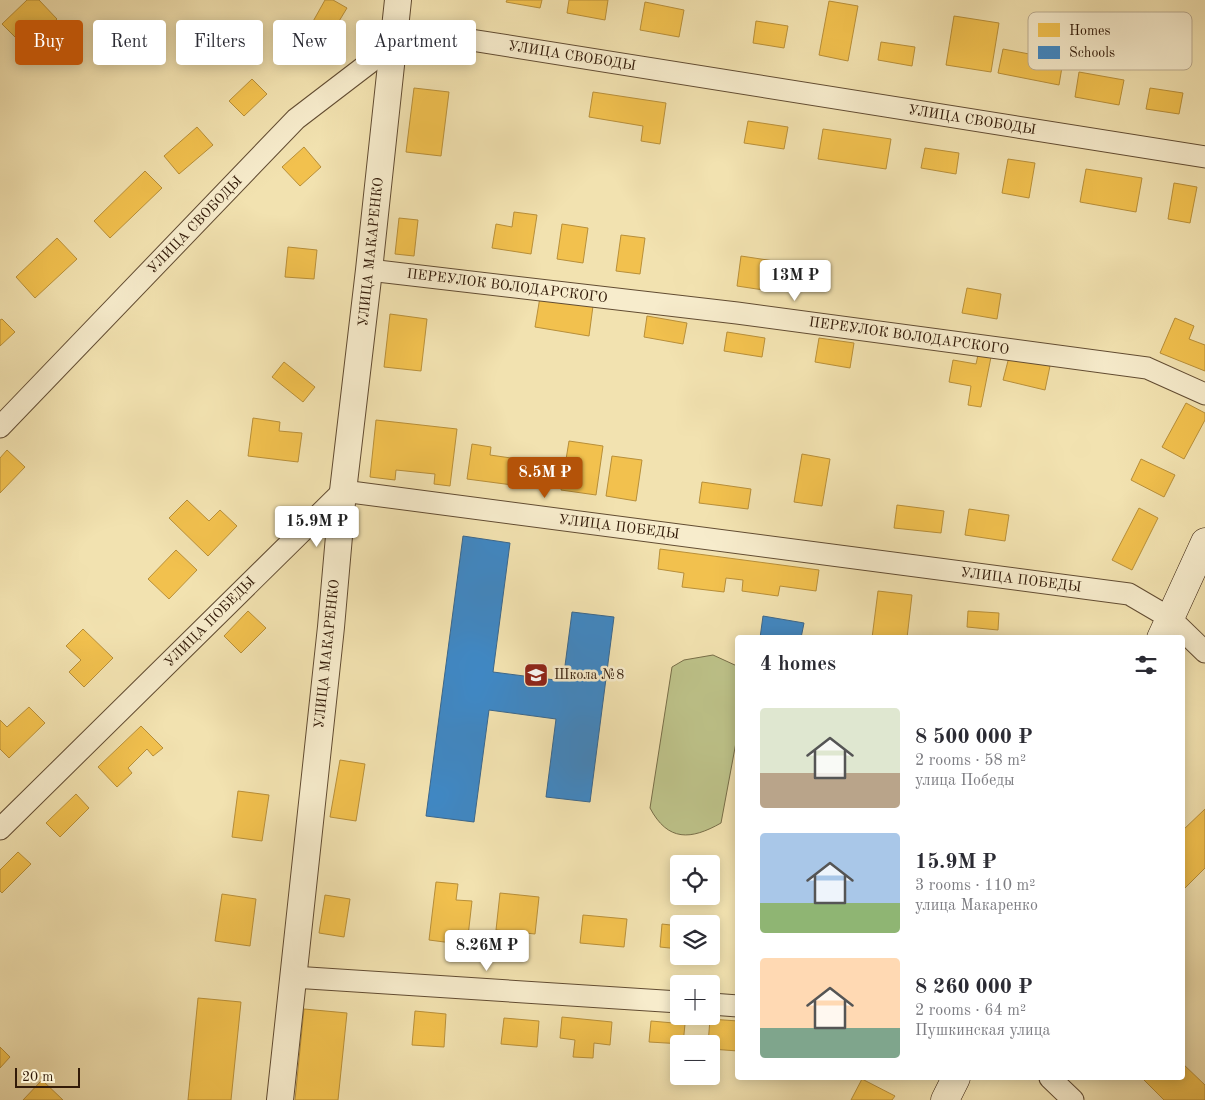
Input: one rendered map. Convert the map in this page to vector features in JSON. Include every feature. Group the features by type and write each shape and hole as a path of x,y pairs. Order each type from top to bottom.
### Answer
{"main road":[{"path":"1165,628 1205,542"},
{"path":"945,1100 955,1080"}],"street":[{"name":"УЛИЦА МАКАРЕНКО","path":"396,20 398,0"},
{"name":"УЛИЦА СВОБОДЫ","path":"476,41 1205,157"},
{"name":"УЛИЦА СВОБОДЫ","path":"0,427 296,119 367,65"},
{"name":"УЛИЦА МАКАРЕНКО","path":"280,1100 331,627 342,491 392,65"},
{"name":"ПЕРЕУЛОК ВОЛОДАРСКОГО","path":"369,270 737,313 1147,368 1205,394"},
{"name":"УЛИЦА ПОБЕДЫ","path":"0,829 342,491 1129,594 1165,628 1177,635"},
{"name":"УЛИЦА ПОБЕДЫ","path":"1185,640 1205,652"},
{"path":"293,977 670,1001"},
{"path":"720,1005 735,1006"},
{"path":"1052,1080 1073,1100"}],"green space":[{"path":"713,655 735,665 735,748 721,823 700,833 690,835 681,835 664,827 650,808 672,667 684,660"}],"building: Homes":[{"path":"27,0 39,0 57,19 15,20 15,37 2,24"},
{"path":"325,0 333,0 347,8 340,20 314,20"},
{"path":"507,0 542,0 540,8 506,2"},
{"path":"569,0 608,0 605,20 567,13"},
{"path":"829,1 858,6 848,61 819,55"},
{"path":"645,2 684,10 679,37 640,30"},
{"path":"954,16 999,23 991,72 946,65"},
{"path":"756,21 788,26 784,48 753,43"},
{"path":"881,42 915,47 912,66 878,60"},
{"path":"1003,49 1028,54 1028,70 1062,70 1059,85 998,73"},
{"path":"1079,72 1124,80 1119,105 1075,97"},
{"path":"252,79 267,94 244,116 229,101"},
{"path":"414,88 449,92 441,156 406,152"},
{"path":"1150,88 1183,93 1179,114 1146,109"},
{"path":"593,92 666,103 660,144 641,141 643,126 589,117"},
{"path":"748,121 788,127 784,149 744,143"},
{"path":"197,127 213,145 179,174 164,156"},
{"path":"823,129 891,139 886,169 818,159"},
{"path":"304,147 321,167 300,186 282,167"},
{"path":"925,148 959,153 956,174 921,168"},
{"path":"1008,159 1035,163 1029,198 1002,193"},
{"path":"1086,169 1142,178 1136,212 1080,202"},
{"path":"145,171 162,188 110,238 94,221"},
{"path":"1174,183 1197,187 1190,223 1168,219"},
{"path":"514,212 537,215 531,254 492,248 496,224 512,227"},
{"path":"399,218 418,220 414,256 395,254"},
{"path":"562,224 588,228 583,263 557,259"},
{"path":"621,235 645,238 640,274 616,271"},
{"path":"57,238 77,259 35,298 16,277"},
{"path":"288,247 317,250 314,279 285,277"},
{"path":"741,256 774,261 770,291 737,286"},
{"path":"967,288 1001,294 997,319 962,313"},
{"path":"540,297 593,306 589,336 535,327"},
{"path":"390,314 427,319 421,371 384,367"},
{"path":"647,316 687,323 683,344 644,337"},
{"path":"1175,318 1194,326 1189,339 1205,345 1205,371 1160,353"},
{"path":"2,319 15,332 0,346 0,320"},
{"path":"727,332 765,338 762,357 724,351"},
{"path":"819,338 854,343 850,368 815,362"},
{"path":"978,355 991,357 981,407 968,405 971,386 949,382 953,360 976,364"},
{"path":"1009,357 1050,366 1045,390 1003,380"},
{"path":"284,362 315,387 303,402 272,377"},
{"path":"1186,403 1205,413 1205,420 1184,459 1162,447"},
{"path":"253,418 280,422 279,431 302,433 298,462 248,456"},
{"path":"376,420 457,429 450,486 434,484 435,474 396,470 395,480 370,477"},
{"path":"569,441 603,446 596,495 561,490"},
{"path":"472,444 491,447 490,455 539,462 535,488 467,479"},
{"path":"7,450 25,467 0,493 0,458"},
{"path":"802,454 830,459 822,506 794,502"},
{"path":"612,456 642,460 636,501 606,496"},
{"path":"1141,459 1175,475 1164,497 1131,480"},
{"path":"702,482 751,489 748,509 699,503"},
{"path":"187,500 209,521 220,510 237,526 208,556 169,518"},
{"path":"897,505 944,511 941,533 894,528"},
{"path":"1139,508 1158,518 1132,570 1112,560"},
{"path":"969,509 1009,515 1005,541 965,535"},
{"path":"660,549 819,570 816,591 780,586 778,596 742,591 743,580 726,578 724,592 682,587 684,573 658,569"},
{"path":"176,550 197,570 169,599 148,579"},
{"path":"878,591 912,595 907,635 872,635"},
{"path":"248,611 266,628 241,653 224,636"},
{"path":"968,611 999,613 998,630 967,627"},
{"path":"83,629 113,658 84,687 69,672 81,660 66,646"},
{"path":"29,707 45,723 9,758 0,749 0,720 7,727"},
{"path":"141,726 163,748 153,756 147,749 128,768 132,773 117,787 98,767"},
{"path":"340,760 365,764 356,821 330,817"},
{"path":"238,791 269,795 262,841 232,837"},
{"path":"76,794 89,808 60,837 46,823"},
{"path":"1205,809 1205,868 1185,888 1185,828"},
{"path":"18,852 31,864 2,893 0,891 0,870"},
{"path":"436,882 458,884 456,900 472,901 467,945 429,940"},
{"path":"500,893 539,897 535,934 496,930"},
{"path":"222,894 256,899 250,946 215,941"},
{"path":"325,895 350,899 344,937 319,933"},
{"path":"583,915 627,919 624,947 580,943"},
{"path":"662,924 670,925 670,948 660,947"},
{"path":"198,998 241,1002 231,1100 188,1100"},
{"path":"304,1009 347,1013 338,1100 295,1100"},
{"path":"415,1011 446,1014 444,1047 412,1045"},
{"path":"562,1017 612,1022 610,1045 594,1043 593,1058 573,1057 575,1040 560,1038"},
{"path":"504,1018 539,1021 537,1047 501,1044"},
{"path":"720,1020 735,1021 735,1051 720,1050 720,1035 709,1035 710,1025 720,1025"},
{"path":"651,1021 670,1023 670,1025 685,1025 684,1035 670,1035 670,1043 649,1042"},
{"path":"0,1047 10,1057 0,1068"},
{"path":"1185,1066 1205,1085 1205,1100 1164,1100 1144,1080 1185,1080"},
{"path":"42,1080 63,1100 23,1100"},
{"path":"861,1080 895,1096 892,1100 851,1100"}],"building: Schools":[{"path":"463,536 510,543 493,672 563,681 572,612 614,617 590,802 546,797 556,719 489,710 474,822 426,816"},
{"path":"763,616 804,623 802,635 760,635"}],"place":[{"name":"Школа №8","path":"536,675"}]}
